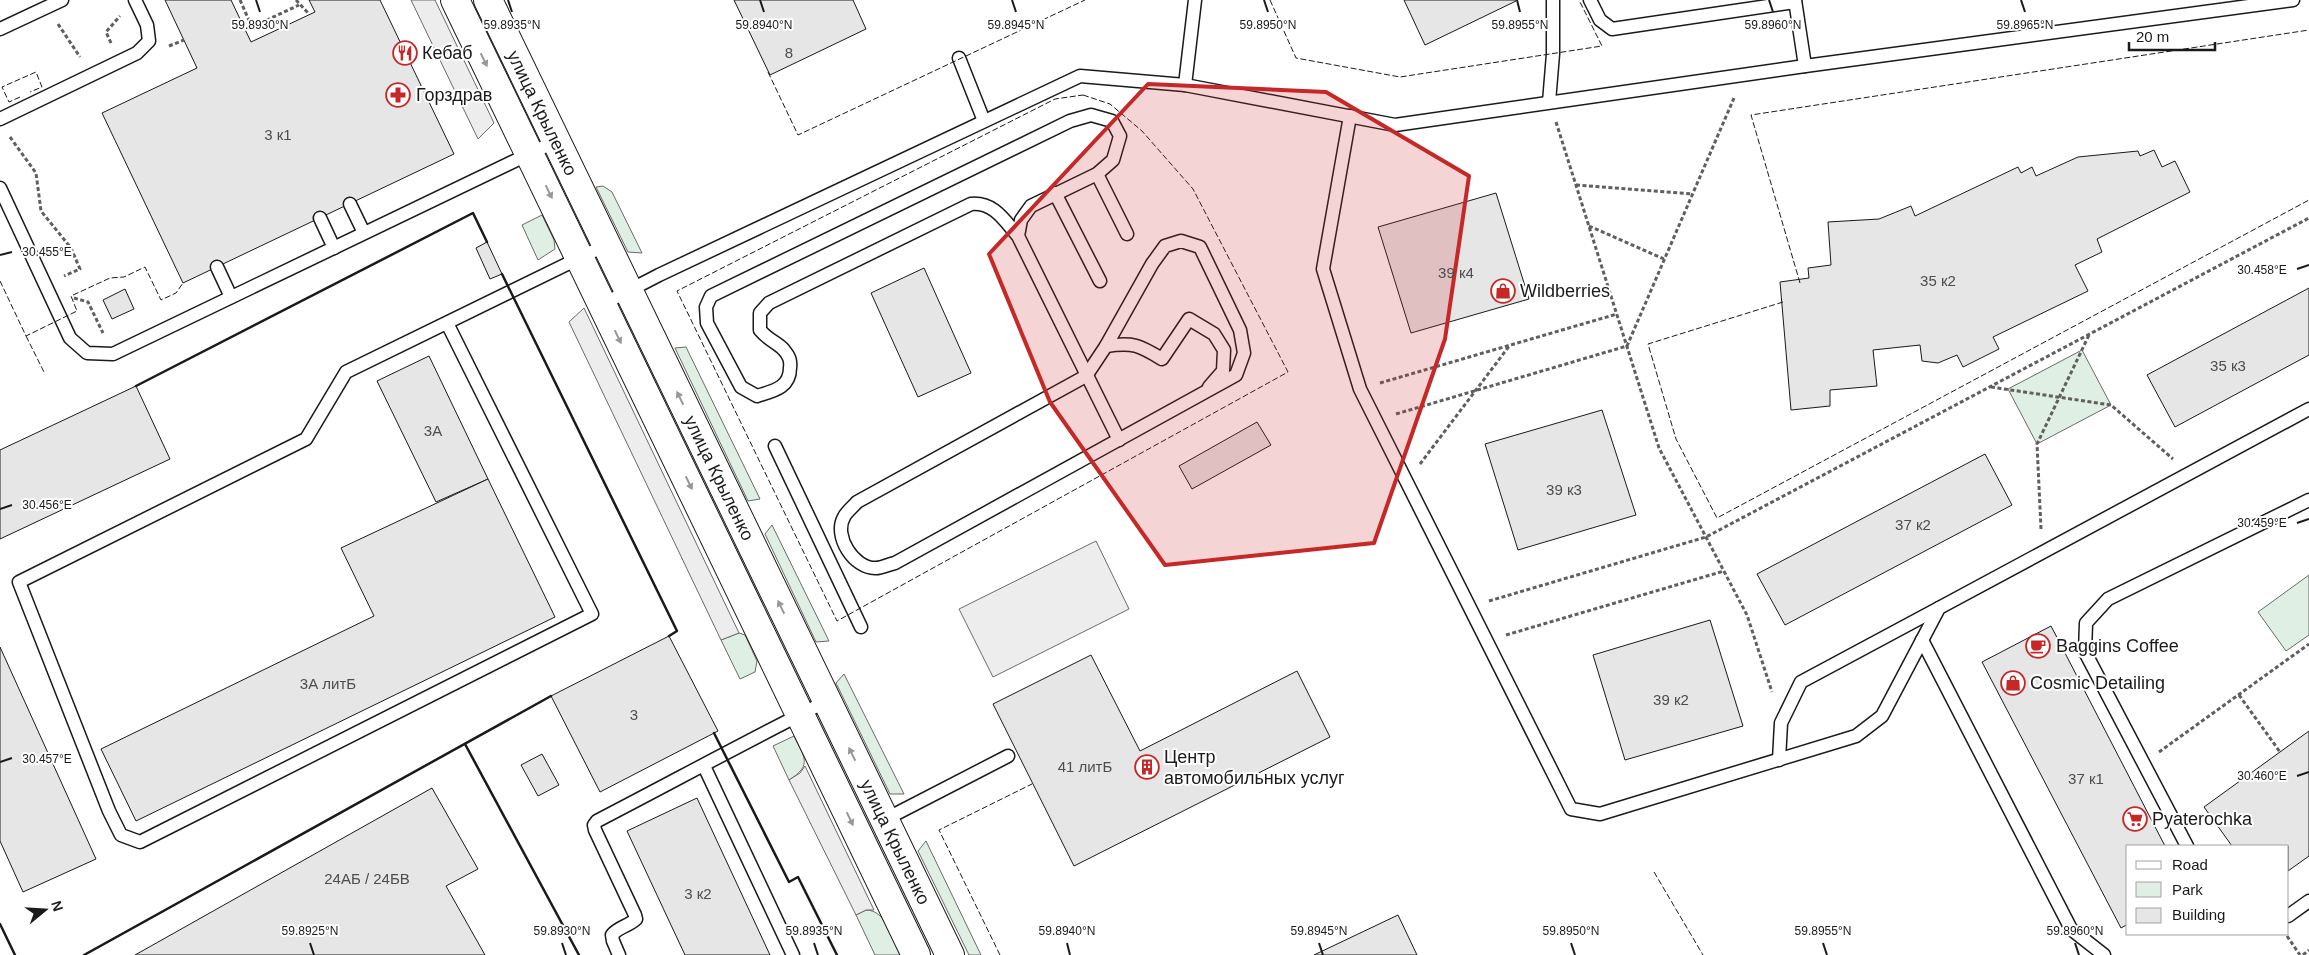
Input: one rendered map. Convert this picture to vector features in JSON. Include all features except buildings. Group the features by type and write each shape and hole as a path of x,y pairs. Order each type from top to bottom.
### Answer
{"street":[{"name":"улица Крыленко","path":"456,0 916,955"},
{"name":"улица Крыленко","path":"488,0 950,955"}],"lane":[{"path":"0,29 62,0"},
{"path":"3,125 92,75 137,53 148,41 147,25 135,0"},
{"path":"1185,85 1195,0"},
{"path":"1549,102 1553,54 1553,0"},
{"path":"1590,0 1600,20 1612,29 1795,1 1805,66"},
{"path":"603,304 628,290 1080,76 1185,85 1395,125 1805,66 2292,0"},
{"path":"959,58 984,121"},
{"path":"1018,236 1021,220 1031,206 1097,174 1113,160 1120,136 1112,121 1091,115 1070,121 711,296 706,307 707,322 741,387 757,396 774,391 786,384 790,375 791,359 783,349 768,340 760,330 760,313 769,303 970,204 982,203 995,210 1018,236 1119,440"},
{"path":"1350,116 1322,269 1360,389 1571,809 1600,814 1856,736 1882,716 1939,608"},
{"path":"0,188 70,338 87,353 113,354 556,141"},
{"path":"1097,174 1127,234"},
{"path":"1055,193 1100,281"},
{"path":"350,204 364,233"},
{"path":"320,218 334,248"},
{"path":"1181,241 1200,247 1240,330 1244,352 1236,375 895,563 875,568 860,562 847,549 841,533 843,517 857,502 1086,376 1106,346 1152,264 1165,246 1181,241"},
{"path":"447,323 592,614 140,842 121,836 109,811 19,582 306,439 346,372 606,245"},
{"path":"217,268 231,297"},
{"path":"1106,346 1126,343 1142,347 1162,358 1189,320 1214,334 1224,350 1223,371 1201,396"},
{"path":"1779,760 1781,723 1801,682 2309,409"},
{"path":"775,446 861,627"},
{"path":"2185,845 2086,652 2086,623 2108,599 2309,500"},
{"path":"1922,640 2072,929 2104,955"},
{"path":"779,671 806,658"},
{"path":"619,955 612,941 612,935 616,930 636,919 595,830 594,824 704,766 722,753 827,701"},
{"path":"884,820 1008,756"},
{"path":"704,766 793,955"},
{"path":"2289,915 2309,901"}],"path":[{"path":"240,0 252,27 299,5"},
{"path":"296,0 309,14"},
{"path":"47,7 92,75"},
{"path":"120,62 106,32 122,13"},
{"path":"1627,346 1744,75"},
{"path":"1549,102 1659,448 1747,615 1781,723"},
{"path":"3,125 36,173 40,211 71,248 80,269 45,285"},
{"path":"1576,185 1692,194"},
{"path":"1469,607 1706,537 2309,218"},
{"path":"1588,225 1664,259"},
{"path":"72,299 76,297 88,302 113,354"},
{"path":"1360,389 1616,314"},
{"path":"2042,552 2037,444 2089,334"},
{"path":"1406,481 1511,345"},
{"path":"1376,420 1627,346"},
{"path":"1991,386 2111,405 2189,474"},
{"path":"1486,641 1724,571"},
{"path":"2143,763 2309,644"},
{"path":"2239,694 2280,752"},
{"path":"2286,935 2301,955 2309,950"}],"highlighted area":[{"path":"1148,84 1326,92 1469,176 1445,339 1374,543 1165,565 1050,402 989,254"}],"green space":[{"path":"603,186 612,192 642,253 628,252 596,187"},
{"path":"542,215 554,240 555,249 538,260 522,225"},
{"path":"686,347 760,499 748,501 675,348"},
{"path":"2082,350 2111,405 2037,444 2008,389"},
{"path":"772,525 829,641 816,642 765,534"},
{"path":"2309,575 2309,635 2286,651 2258,612"},
{"path":"739,633 745,635 757,661 755,672 740,679 721,640"},
{"path":"844,674 904,794 890,794 836,683"},
{"path":"794,736 803,755 804,765 797,775 789,780 773,746"},
{"path":"926,841 981,955 969,955 918,851"},
{"path":"866,910 873,911 884,920 900,955 875,955 856,915"}],"shaded area":[{"path":"411,0 435,0 494,123 478,139"},
{"path":"584,308 739,633 721,640 569,322"},
{"path":"1096,541 1129,609 993,677 959,609"},
{"path":"805,766 874,910 866,910 856,915 789,780 800,773"}],"fence":[{"path":"768,72 798,135 1085,0"},
{"path":"1270,0 1296,58 1400,77 1602,46 1579,0"},
{"path":"1800,283 1751,115 2309,30"},
{"path":"20,97 9,102 2,87 36,72 42,87 30,92"},
{"path":"1083,95 1110,104 1142,131 1193,189 1288,372 837,621 677,291 1055,99 1083,95"},
{"path":"1783,302 1648,344 1676,439 1717,518 2309,200"},
{"path":"0,281 26,336 77,311 71,296 110,278 124,277 145,267 161,300 176,293 183,283"},
{"path":"26,336 44,372"},
{"path":"1000,955 939,830 1032,784"},
{"path":"1654,872 1703,955"}],"wall":[{"path":"136,386 473,213 487,242"},
{"path":"502,274 677,631 669,636"},
{"path":"84,955 551,696"},
{"path":"714,733 789,882 798,877 837,955"},
{"path":"465,744 579,955"},
{"path":"0,924 15,955"}],"place":[{"name":"Кебаб","path":"405,53"},
{"name":"Горздрав","path":"398,95"},
{"name":"Wildberries","path":"1503,291"},
{"name":"Baggins Coffee","path":"2038,646"},
{"name":"Cosmic Detailing","path":"2013,683"},
{"name":"Центр автомобильных услуг","path":"1147,767"},
{"name":"Pyaterochka","path":"2135,819"}]}
